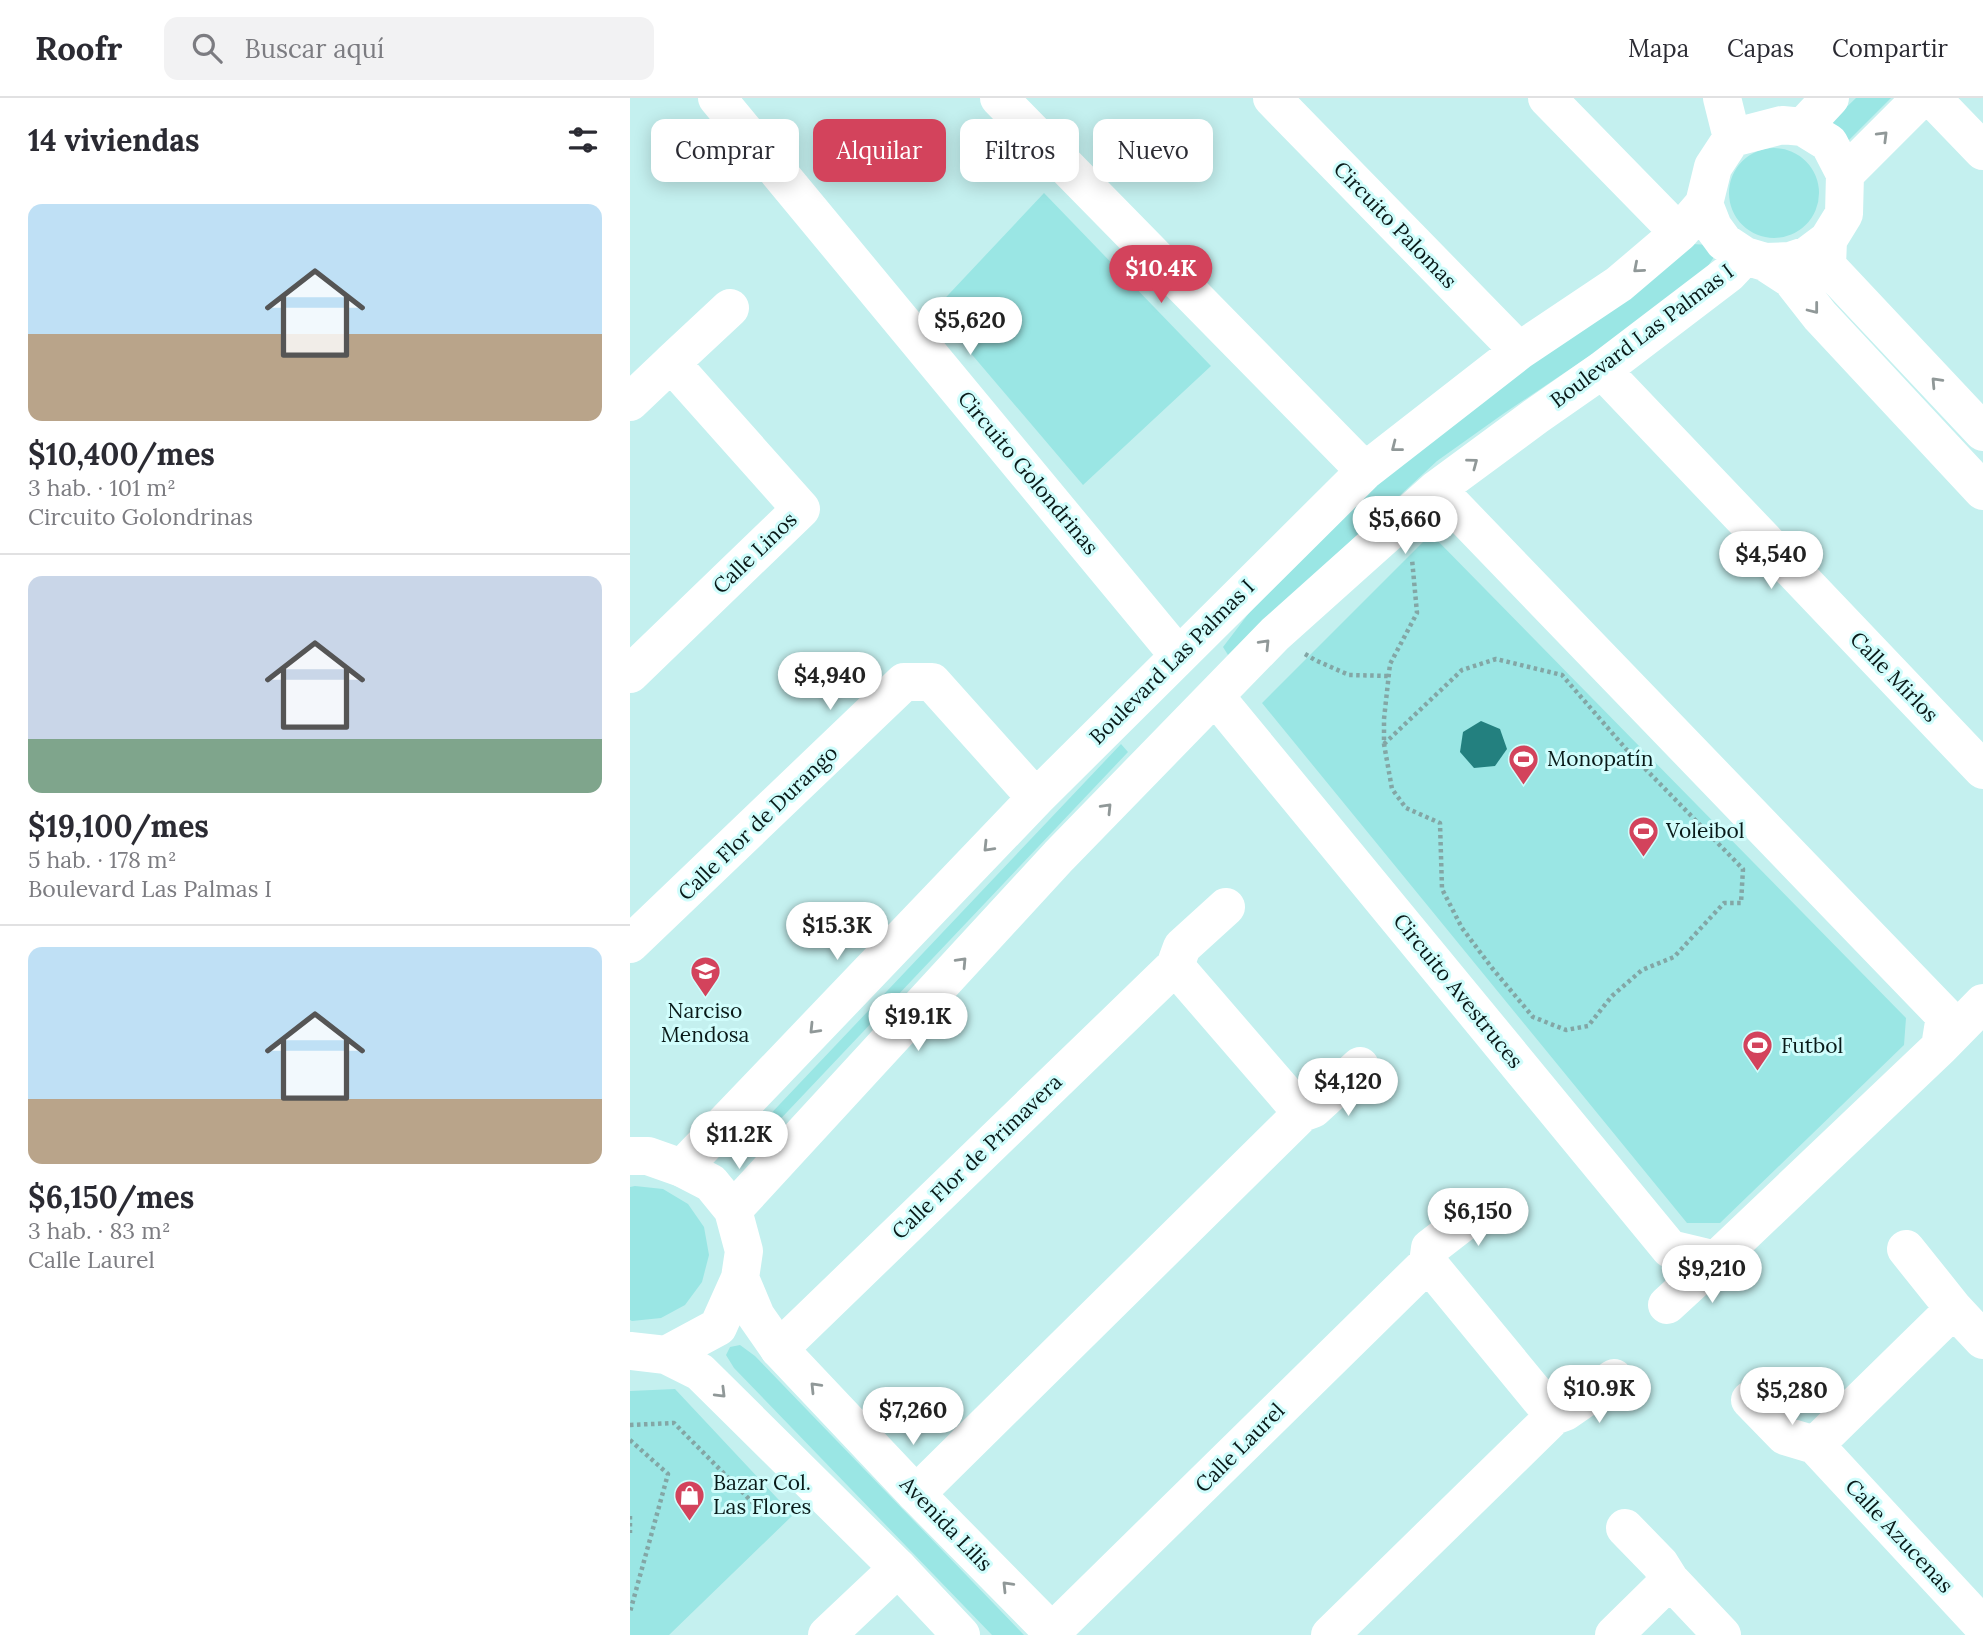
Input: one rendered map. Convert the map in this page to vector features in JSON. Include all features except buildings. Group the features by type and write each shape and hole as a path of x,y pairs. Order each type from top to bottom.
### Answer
{"street":[{"name":"Circuito Golondrinas","path":"717,98 1178,655"},
{"path":"999,98 1365,471"},
{"name":"Circuito Palomas","path":"1272,98 1519,351"},
{"path":"1547,98 1679,233"},
{"path":"1722,98 1732,138"},
{"path":"1830,98 1732,138 1713,167 1704,204 1713,228 1724,242 1791,279 1820,316 1983,491"},
{"path":"1845,174 1921,98"},
{"path":"1932,98 1983,151"},
{"path":"1755,259 1790,261 1808,255 1828,240 1844,214 1845,174 1829,143 1786,116"},
{"name":"Boulevard Las Palmas I","path":"682,1168 1035,798 1365,471 1519,351 1619,285 1679,233 1704,204"},
{"path":"1828,240 1827,266 1983,432"},
{"name":"Boulevard Las Palmas I","path":"733,1210 1059,856 1275,634 1423,501 1728,274 1755,259"},
{"path":"630,402 730,308"},
{"name":"Calle Linos","path":"630,674 801,509 671,363"},
{"name":"Calle Mirlos","path":"1602,370 1983,770"},
{"path":"1423,501 1945,1016 1940,1047"},
{"name":"Calle Flor de Durango","path":"630,944 904,682 932,682 1035,798"},
{"path":"1145,687 1184,729"},
{"name":"Circuito Avestruces","path":"1215,696 1670,1249 1717,1260"},
{"name":"Calle Flor de Primavera","path":"779,1349 1175,966 1182,947 1226,907"},
{"path":"1175,966 1302,1113"},
{"path":"1667,1306 1983,1003"},
{"path":"916,1494 1302,1113 1313,1109 1360,1066"},
{"path":"630,1156 648,1156 682,1168 711,1183 733,1210 744,1251 740,1278 718,1328 648,1353"},
{"name":"Calle Laurel","path":"1054,1634 1428,1263 1430,1248 1482,1207"},
{"path":"1906,1249 1954,1309 1983,1340"},
{"path":"1428,1263 1554,1416"},
{"name":"Avenida Lilis","path":"740,1278 756,1316 779,1349 1054,1634"},
{"path":"1815,1446 1954,1309"},
{"path":"648,1353 700,1372 898,1568 961,1635"},
{"path":"1330,1635 1554,1416 1565,1412 1614,1378"},
{"name":"Calle Azucenas","path":"1750,1400 1785,1436 1815,1446 1983,1626"},
{"path":"1625,1528 1722,1635"},
{"path":"827,1635 898,1568"},
{"path":"1614,1635 1670,1580"}],"path":[{"path":"1384,744 1462,670 1496,659 1562,675 1626,749 1743,869 1741,903 1724,903 1674,957 1642,970 1612,996 1588,1026 1566,1030 1533,1017 1515,998 1462,928 1442,889 1440,823 1406,808 1392,789 1384,744 1390,664 1416,614 1423,501"},
{"path":"1275,634 1315,660 1349,675 1389,676"},
{"path":"630,1425 674,1423 759,1509"},
{"path":"630,1440 668,1474 630,1612"},
{"path":"630,1516 630,1533"}],"shaded area":[{"path":"1856,98 1891,98 1847,142 1830,123"},
{"path":"1765,148 1783,148 1799,155 1812,168 1819,184 1819,202 1812,218 1799,231 1783,238 1765,238 1749,231 1736,218 1729,202 1729,184 1736,168 1749,155"},
{"path":"1044,193 1211,366 1083,485 934,310"},
{"path":"1692,244 1710,245 1716,254 1706,269 1594,353 1437,461 1228,655 1223,647 1249,613 1301,557 1425,440"},
{"path":"1431,534 1906,1018 1904,1045 1720,1223 1687,1223 1262,703"},
{"path":"1121,744 1128,752 753,1148 740,1154 744,1142"},
{"path":"630,1187 663,1189 688,1204 704,1227 709,1255 702,1282 685,1305 661,1318 632,1321"},
{"path":"740,1345 755,1356 1024,1635 992,1635 734,1368 726,1355 730,1347"},
{"path":"675,1389 793,1515 669,1635 630,1635 630,1391"}],"place":[{"name":"Monopatín","path":"1524,786"},
{"name":"Voleibol","path":"1643,858"},
{"name":"Narciso Mendosa","path":"705,998"},
{"name":"Futbol","path":"1758,1073"},
{"name":"Bazar Col. Las Flores","path":"690,1522"}]}
